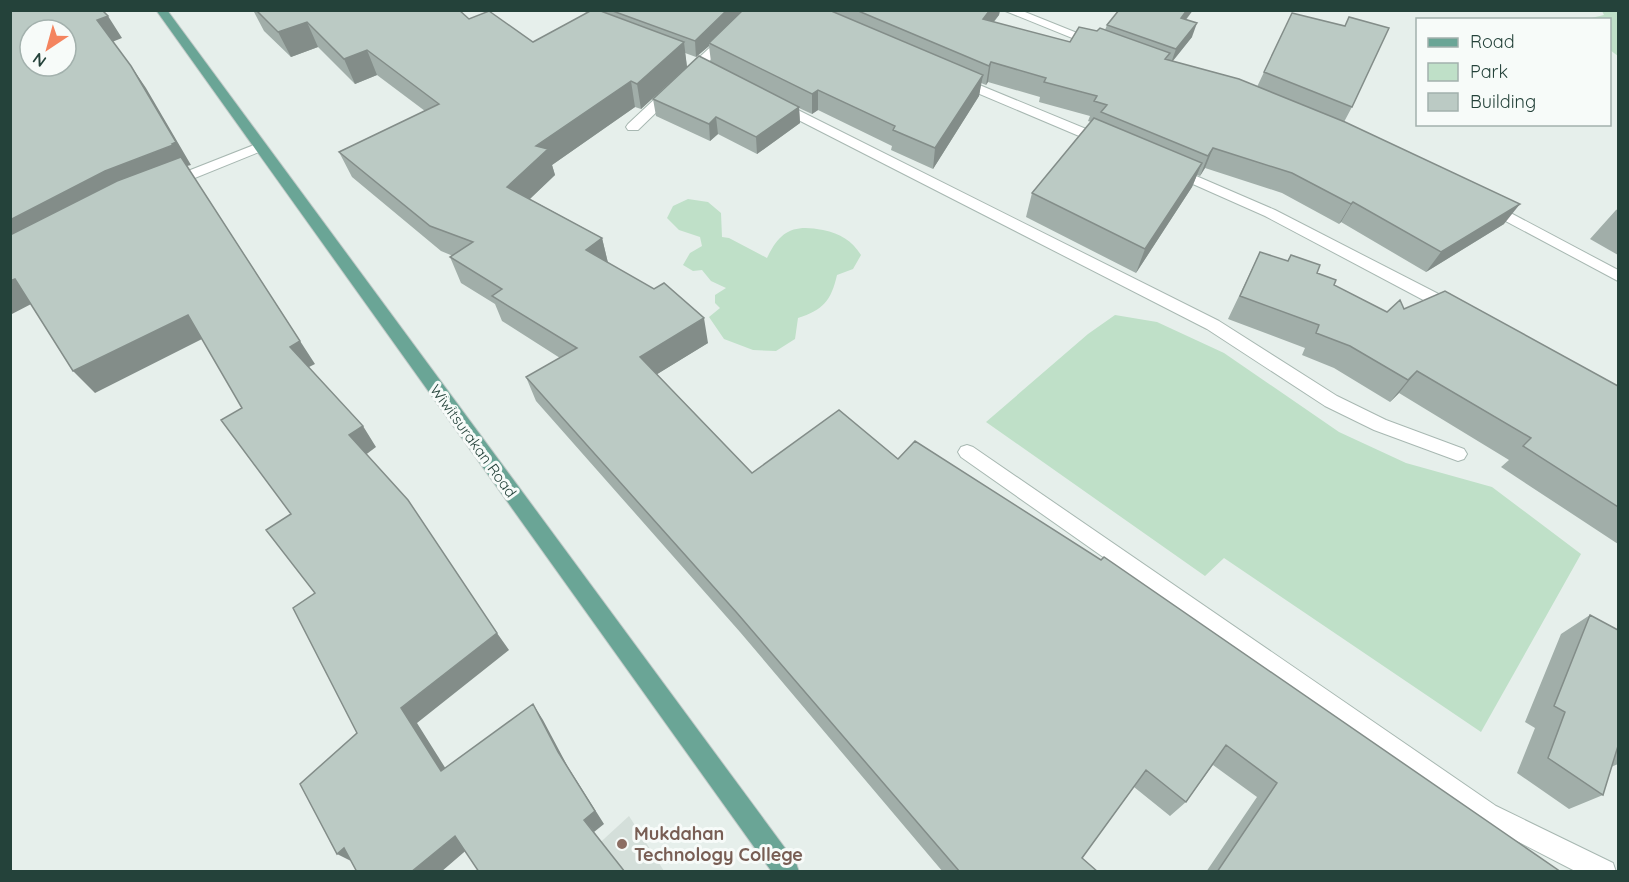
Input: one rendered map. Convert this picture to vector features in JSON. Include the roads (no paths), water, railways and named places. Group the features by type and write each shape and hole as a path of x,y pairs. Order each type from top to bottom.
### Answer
{"main road":[{"name":"Wiwitsurakan Road","path":"160,10 787,872"}],"street":[{"path":"633,127 705,68 757,10"},
{"path":"1008,10 1106,46"},
{"path":"678,57 705,68"},
{"path":"945,75 1121,148"},
{"path":"760,95 1213,326 1330,401 1380,425 1458,454"},
{"path":"161,186 259,147"},
{"path":"1154,162 1270,213 1460,313"},
{"path":"1476,200 1618,276"},
{"path":"967,452 1488,814 1604,872"}],"place":[{"name":"Mukdahan Technology College","path":"622,844"}]}
